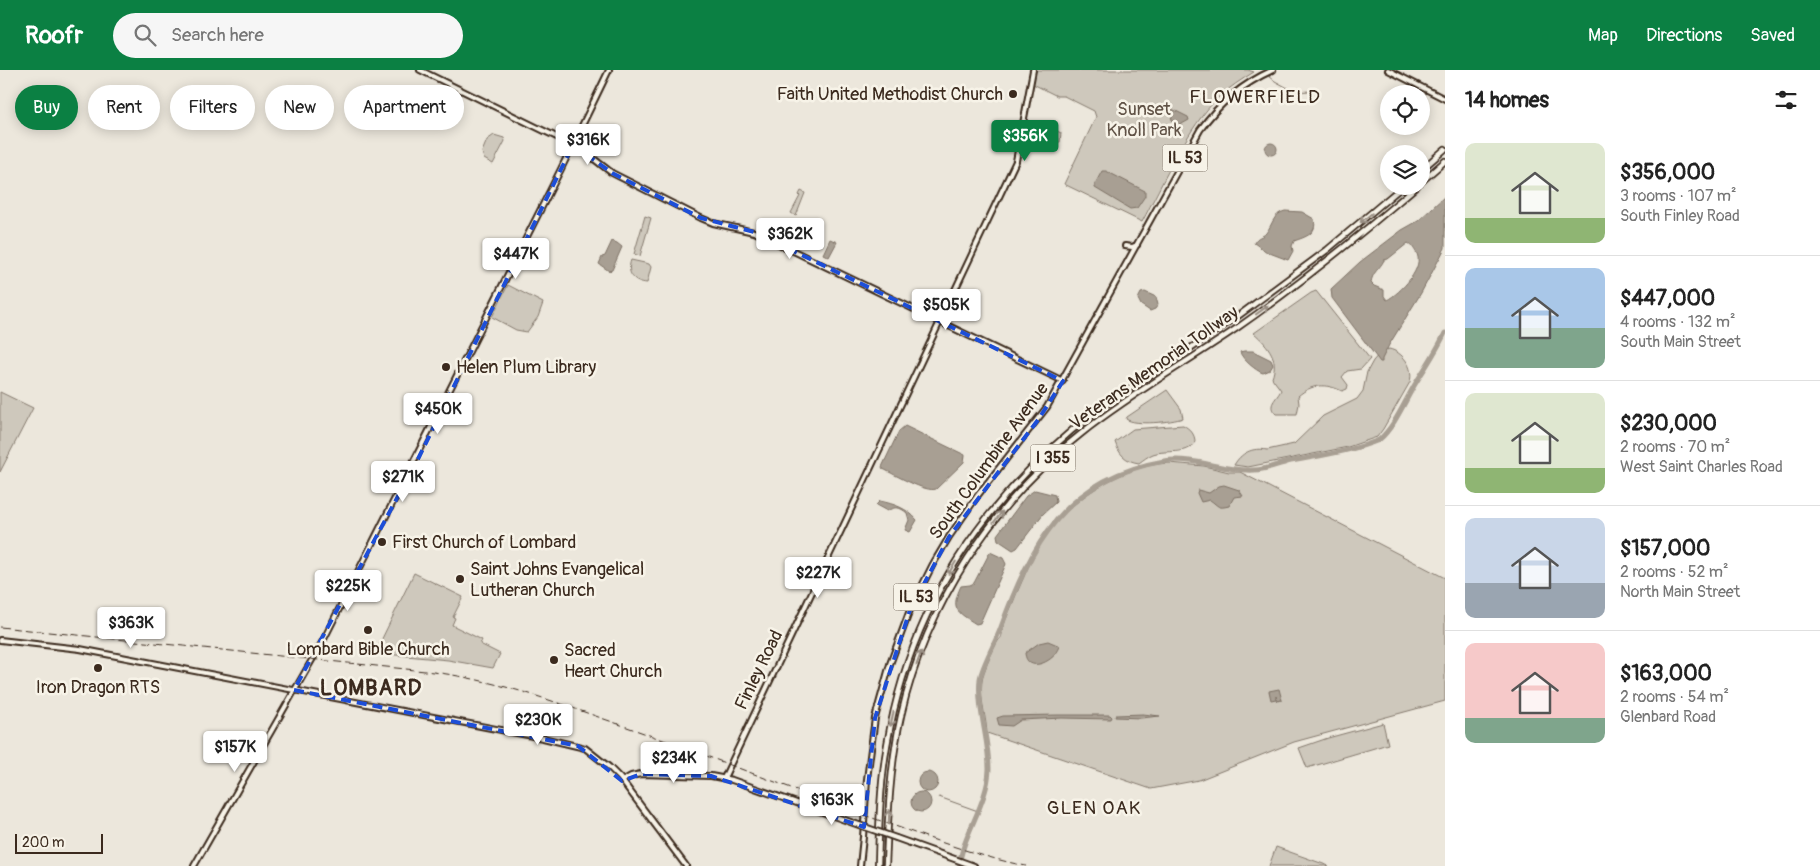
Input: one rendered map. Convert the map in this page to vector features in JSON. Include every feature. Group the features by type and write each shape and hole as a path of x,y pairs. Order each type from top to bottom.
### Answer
{"highway":[{"path":"1430,162 1445,149"},
{"path":"1430,174 1445,161"},
{"name":"Veterans Memorial Tollway","path":"878,866 880,803 886,753 893,714 904,673 918,635 943,584 965,547 993,508 1030,468 1075,427 1234,319 1328,250 1392,195"},
{"name":"Veterans Memorial Tollway","path":"886,866 894,753 901,715 912,677 929,633 950,589 972,551 1000,514 1041,469 1081,434 1270,304 1333,256 1406,195"}],"main road":[{"path":"420,70 573,145 612,173 709,222 754,232 1063,381"},
{"path":"194,866 324,639 609,70"},
{"name":"Finley Road","path":"724,778 1016,161 1034,70"},
{"name":"South Columbine Avenue","path":"860,866 866,779 882,688 905,620 922,583 949,537 978,495 1038,420 1063,381 1207,121 1222,103 1239,89 1273,70"},
{"path":"1388,70 1445,99"},
{"path":"1132,256 1125,246 1132,247 1138,244"},
{"path":"0,640 80,649 574,744 591,752 613,771 686,866"},
{"path":"622,781 631,776 641,774 724,778 974,866"}],"highlighted area":[{"path":"573,145 612,173 701,218 754,232 1063,381 1038,420 949,537 910,610 875,718 864,827 711,776 641,774 622,781 578,746 294,690 418,459"}],"green space":[{"name":"Sunset Knoll Park","path":"1035,70 1248,70 1254,72 1219,97 1197,123 1142,222 1064,184 1096,117 1094,111 1064,96 1057,96 1033,84"},
{"path":"1050,129 1054,130 1052,134 1055,135 1057,131 1061,133 1060,142 1056,142 1048,136"},
{"path":"494,135 504,138 505,141 493,164 484,159 482,152 487,140"},
{"path":"801,191 805,193 796,216 791,213"},
{"path":"645,216 651,218 640,256 634,254"},
{"path":"631,260 649,264 651,267 647,283 638,281 632,276 630,273"},
{"path":"508,285 543,303 538,317 527,332 516,330 492,317"},
{"path":"1316,291 1370,359 1361,369 1347,371 1342,377 1348,385 1347,389 1342,391 1319,386 1308,389 1298,396 1297,414 1276,414 1273,411 1272,405 1281,390 1272,378 1274,371 1273,359 1268,348 1254,333"},
{"path":"1389,349 1403,357 1409,366 1411,376 1410,382 1377,437 1348,447 1248,467 1234,465 1240,457 1252,450 1267,450 1294,444 1323,416 1357,399 1363,391 1367,372 1373,361 1380,353"},
{"path":"1167,390 1181,409 1183,418 1145,423 1126,419 1127,417"},
{"path":"0,392 33,408 0,472"},
{"path":"1183,425 1193,434 1195,442 1191,446 1182,451 1153,454 1139,463 1130,461 1123,456 1115,442 1133,429"},
{"path":"1169,463 1240,472 1445,578 1445,701 1294,742 1199,780 1151,789 987,733 982,697 983,676 1001,637 1022,581 1043,540 1066,512 1097,488 1133,470"},
{"path":"414,573 463,597 453,617 455,618 452,625 482,640 480,644 500,654 493,668 448,660 375,653"},
{"path":"1383,723 1388,744 1307,768 1299,748"},
{"path":"1276,847 1329,866 1269,866"}],"shaded area":[{"path":"1172,109 1188,117 1189,120 1180,125 1172,120 1170,110"},
{"path":"1269,143 1273,143 1277,149 1273,155 1269,155 1265,151 1265,147"},
{"path":"1102,171 1106,171 1145,191 1145,196 1137,208 1130,209 1095,188 1095,184"},
{"path":"1445,196 1445,248 1421,293 1389,345 1382,362 1380,362 1332,298 1331,289 1360,262 1402,230 1418,221","holes":["1408,243 1416,252 1418,265 1405,286 1387,300 1384,296 1384,290 1371,283 1373,276 1384,260"]},
{"path":"1285,211 1302,212 1314,219 1315,224 1310,234 1294,241 1293,251 1288,260 1267,252 1254,243 1266,233 1278,214"},
{"path":"830,239 837,242 829,257 823,254"},
{"path":"612,241 622,247 612,270 609,271 599,264"},
{"path":"1145,292 1156,297 1158,305 1155,309 1150,311 1141,305 1138,299 1141,293"},
{"path":"1253,351 1271,360 1273,365 1270,370 1263,373 1253,367 1241,355 1240,352"},
{"path":"905,426 965,455 964,462 936,489 918,486 882,467 899,431"},
{"path":"1224,485 1239,490 1243,496 1234,497 1229,506 1225,507 1218,506 1210,500 1201,502 1197,493 1198,490 1209,493"},
{"path":"1035,490 1055,495 1056,502 1043,514 1017,548 1013,550 998,540 997,535 1026,496"},
{"path":"880,501 900,507 917,520 910,532 905,530 909,520 907,513 897,508 887,511 876,505"},
{"path":"990,552 1003,558 1006,564 980,623 976,624 960,613 957,609 956,600 961,586 974,583"},
{"path":"1048,641 1060,646 1053,657 1048,661 1036,664 1027,660 1025,653 1039,643"},
{"path":"1279,689 1282,700 1277,701 1276,696 1276,699 1271,700 1269,691"},
{"path":"1143,714 1160,716 1141,718 1115,717 1116,715"},
{"path":"1110,715 1112,717 1111,719 1062,718 1021,720 1012,726 999,725 997,718 1003,716"},
{"path":"928,772 935,775 938,782 935,789 928,792 921,789 918,782 921,775"},
{"path":"921,792 928,795 931,802 928,809 921,812 914,809 911,802 914,795"}],"waterway":[{"path":"1269,76 1295,92 1309,91"},
{"path":"959,866 965,842 988,782 988,758 980,702 981,674 1025,570 1040,543 1057,520 1077,499 1101,482 1130,470 1164,461 1198,462 1232,469 1258,470 1287,462 1345,451 1379,440 1395,420 1445,333"},
{"path":"939,797 978,811"}],"railway":[{"path":"0,627 425,671 471,678 516,690 639,731 935,840 971,852 1026,866"}],"place":[{"name":"Faith United Methodist Church","path":"1013,94"},
{"name":"Helen Plum Library","path":"446,367"},
{"name":"First Church of Lombard","path":"382,542"},
{"name":"Saint Johns Evangelical Lutheran Church","path":"460,579"},
{"name":"Lombard Bible Church","path":"368,630"},
{"name":"Sacred Heart Church","path":"554,660"},
{"name":"Iron Dragon RTS","path":"98,668"}],"district":[{"name":"FLOWERFIELD","path":"1255,97"},
{"name":"LOMBARD","path":"371,688"},
{"name":"GLEN OAK","path":"1094,808"}]}
